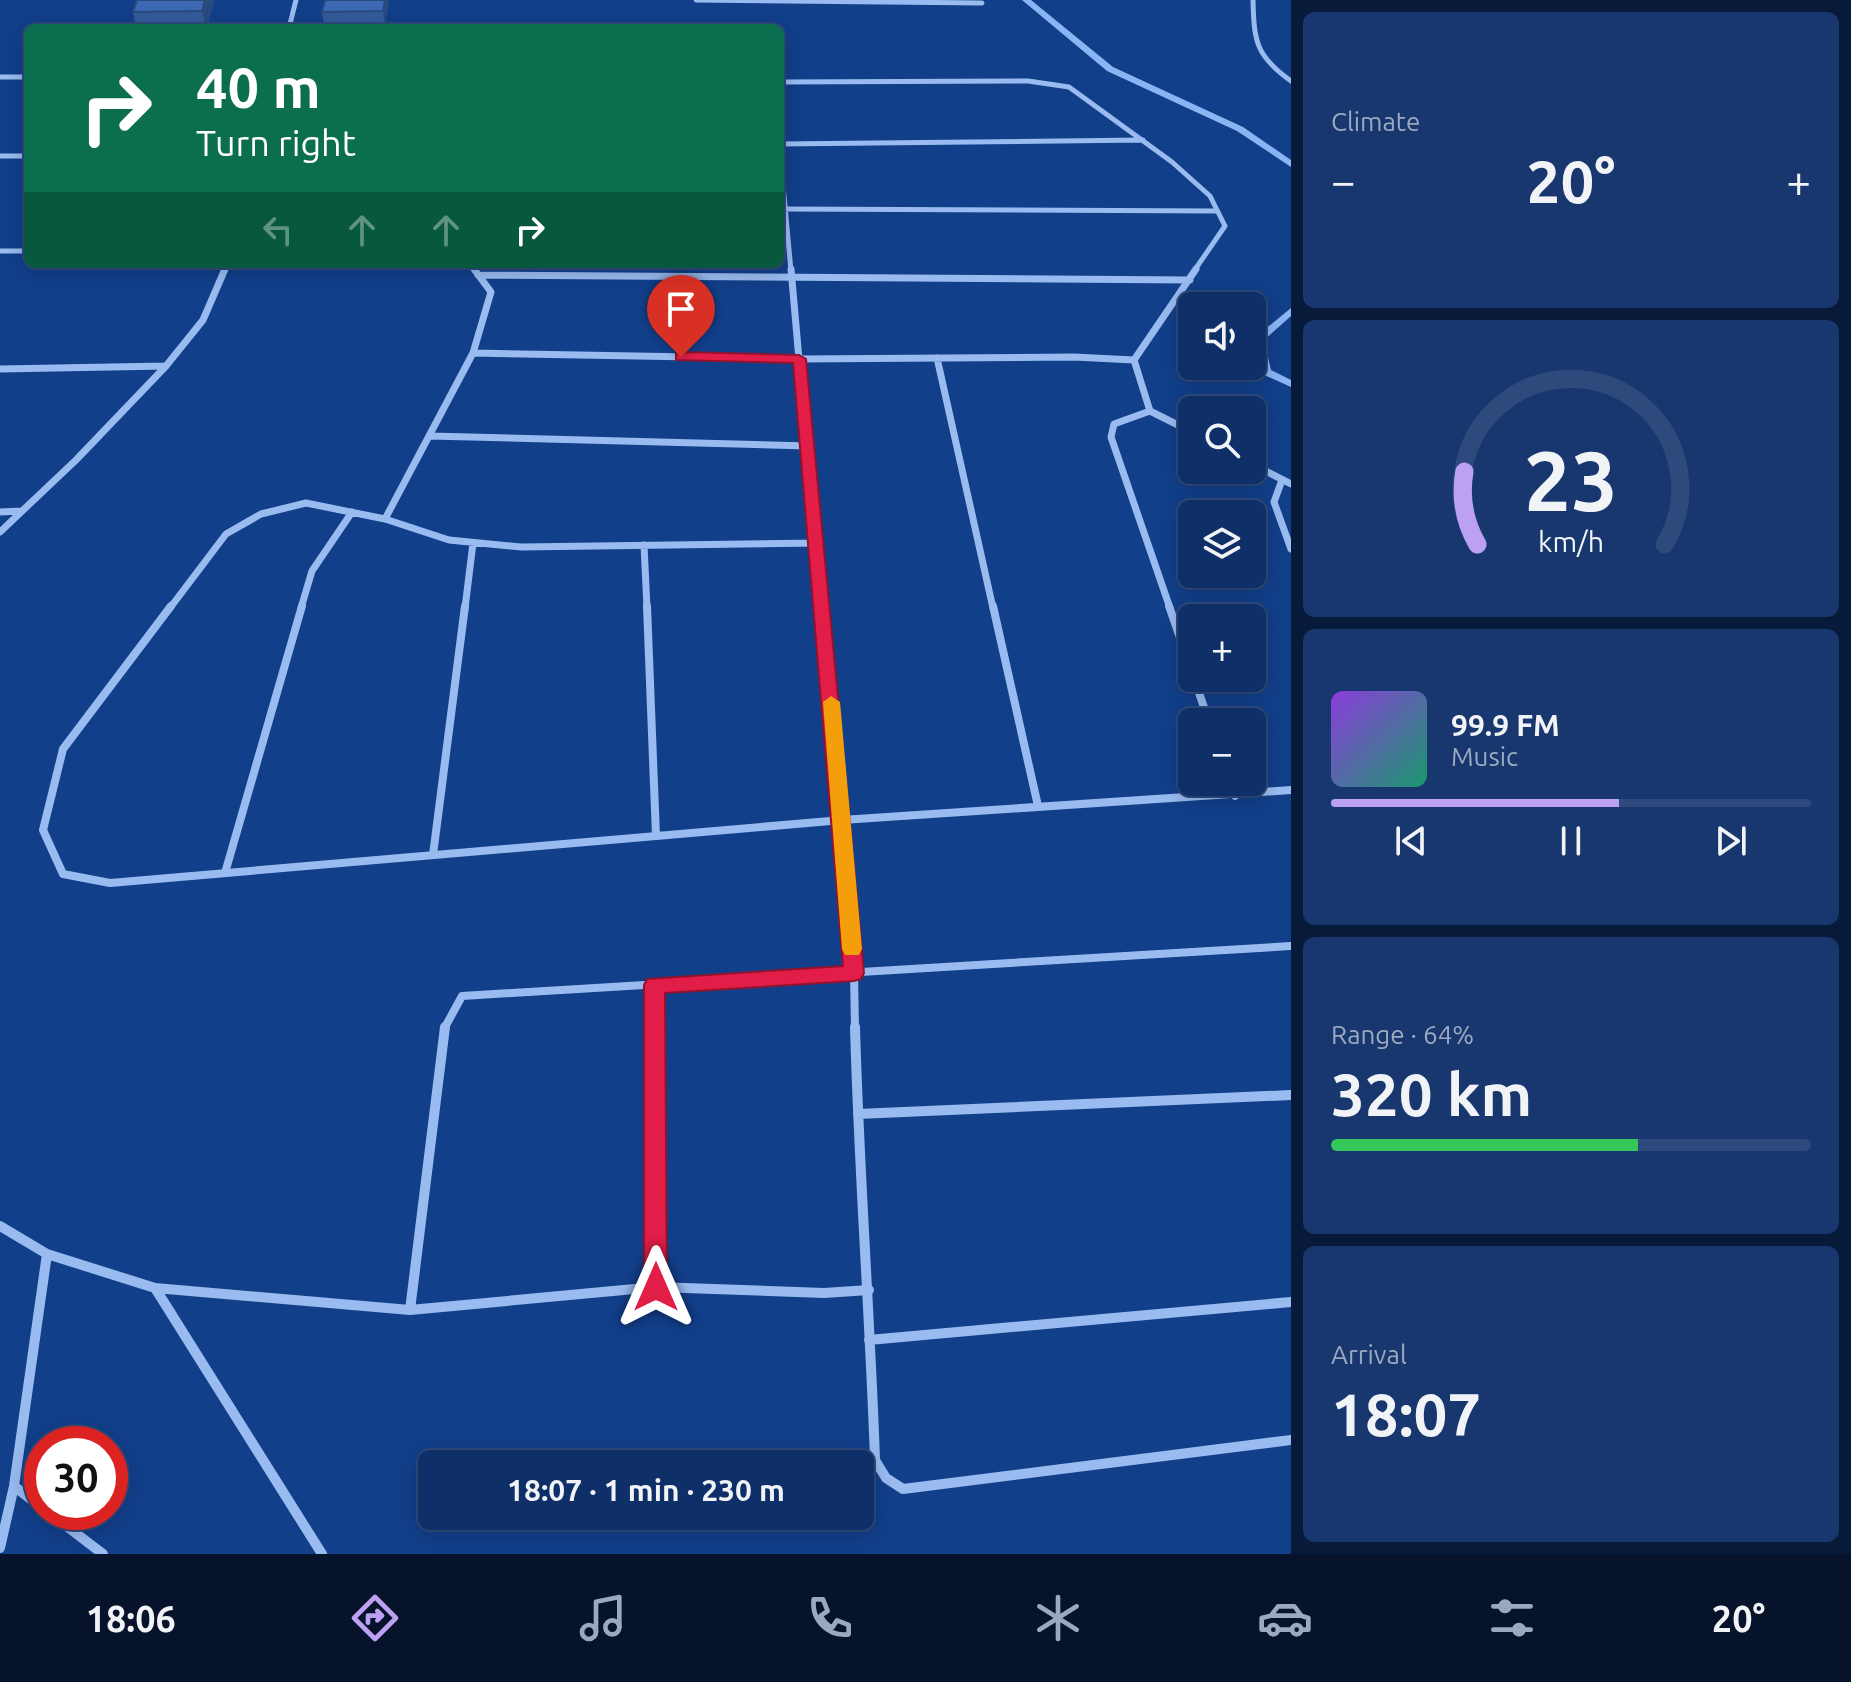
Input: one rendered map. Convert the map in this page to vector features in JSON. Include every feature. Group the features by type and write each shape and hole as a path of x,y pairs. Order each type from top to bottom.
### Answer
{"street":[{"path":"290,24 296,0"},
{"path":"696,0 982,3"},
{"path":"1253,0 1254,45 1270,67 1291,81"},
{"path":"0,77 24,77"},
{"path":"784,82 1028,81 1069,87 1143,140 1210,196 1225,226 1134,360"},
{"path":"784,144 1143,140"},
{"path":"0,156 24,156"},
{"path":"784,209 1217,211"},
{"path":"784,216 817,543 854,973 859,1184 869,1290 875,1460 886,1478 903,1489 1291,1440"},
{"path":"0,251 24,251"},
{"path":"0,532 166,366 203,320 225,268"},
{"path":"385,519 473,353 491,292 473,268"},
{"path":"478,275 1190,280"},
{"path":"473,353 799,359 1134,360"},
{"path":"937,358 1038,806"},
{"path":"1134,360 1150,411 1178,425"},
{"path":"0,369 166,366"},
{"path":"1150,411 1114,424 1111,437 1178,631"},
{"path":"430,436 808,446"},
{"path":"1266,471 1291,484"},
{"path":"1282,480 1274,502 1291,549"},
{"path":"817,543 521,547 449,540 385,519 306,503 261,514 226,534 63,749 43,830 63,874 110,883 842,820 1235,796"},
{"path":"0,512 22,511"},
{"path":"225,873 312,571 352,512"},
{"path":"433,855 473,543"},
{"path":"644,545 656,836"},
{"path":"1266,793 1291,790"},
{"path":"410,1310 442,1033 462,996 1291,946"},
{"path":"655,985 656,1287"},
{"path":"858,1114 1291,1095"},
{"path":"0,1226 47,1254 155,1288 410,1310 656,1287 824,1293 869,1290"},
{"path":"0,1548 14,1486 47,1254"},
{"path":"155,1288 322,1554"},
{"path":"869,1340 1291,1302"},
{"path":"14,1486 24,1494"},
{"path":"72,1530 103,1554"}],"building":[{"path":"137,0 205,0 202,11 133,12"},
{"path":"325,0 385,0 383,11 322,12"}],"waterway":[{"path":"1026,0 1110,69 1240,129 1291,164"},
{"path":"1291,311 1258,339 1266,372 1291,384"}],"slow traffic":[{"path":"831,702 852,949"}],"route":[{"path":"656,1287 655,985 854,973 799,359 681,357"}]}
